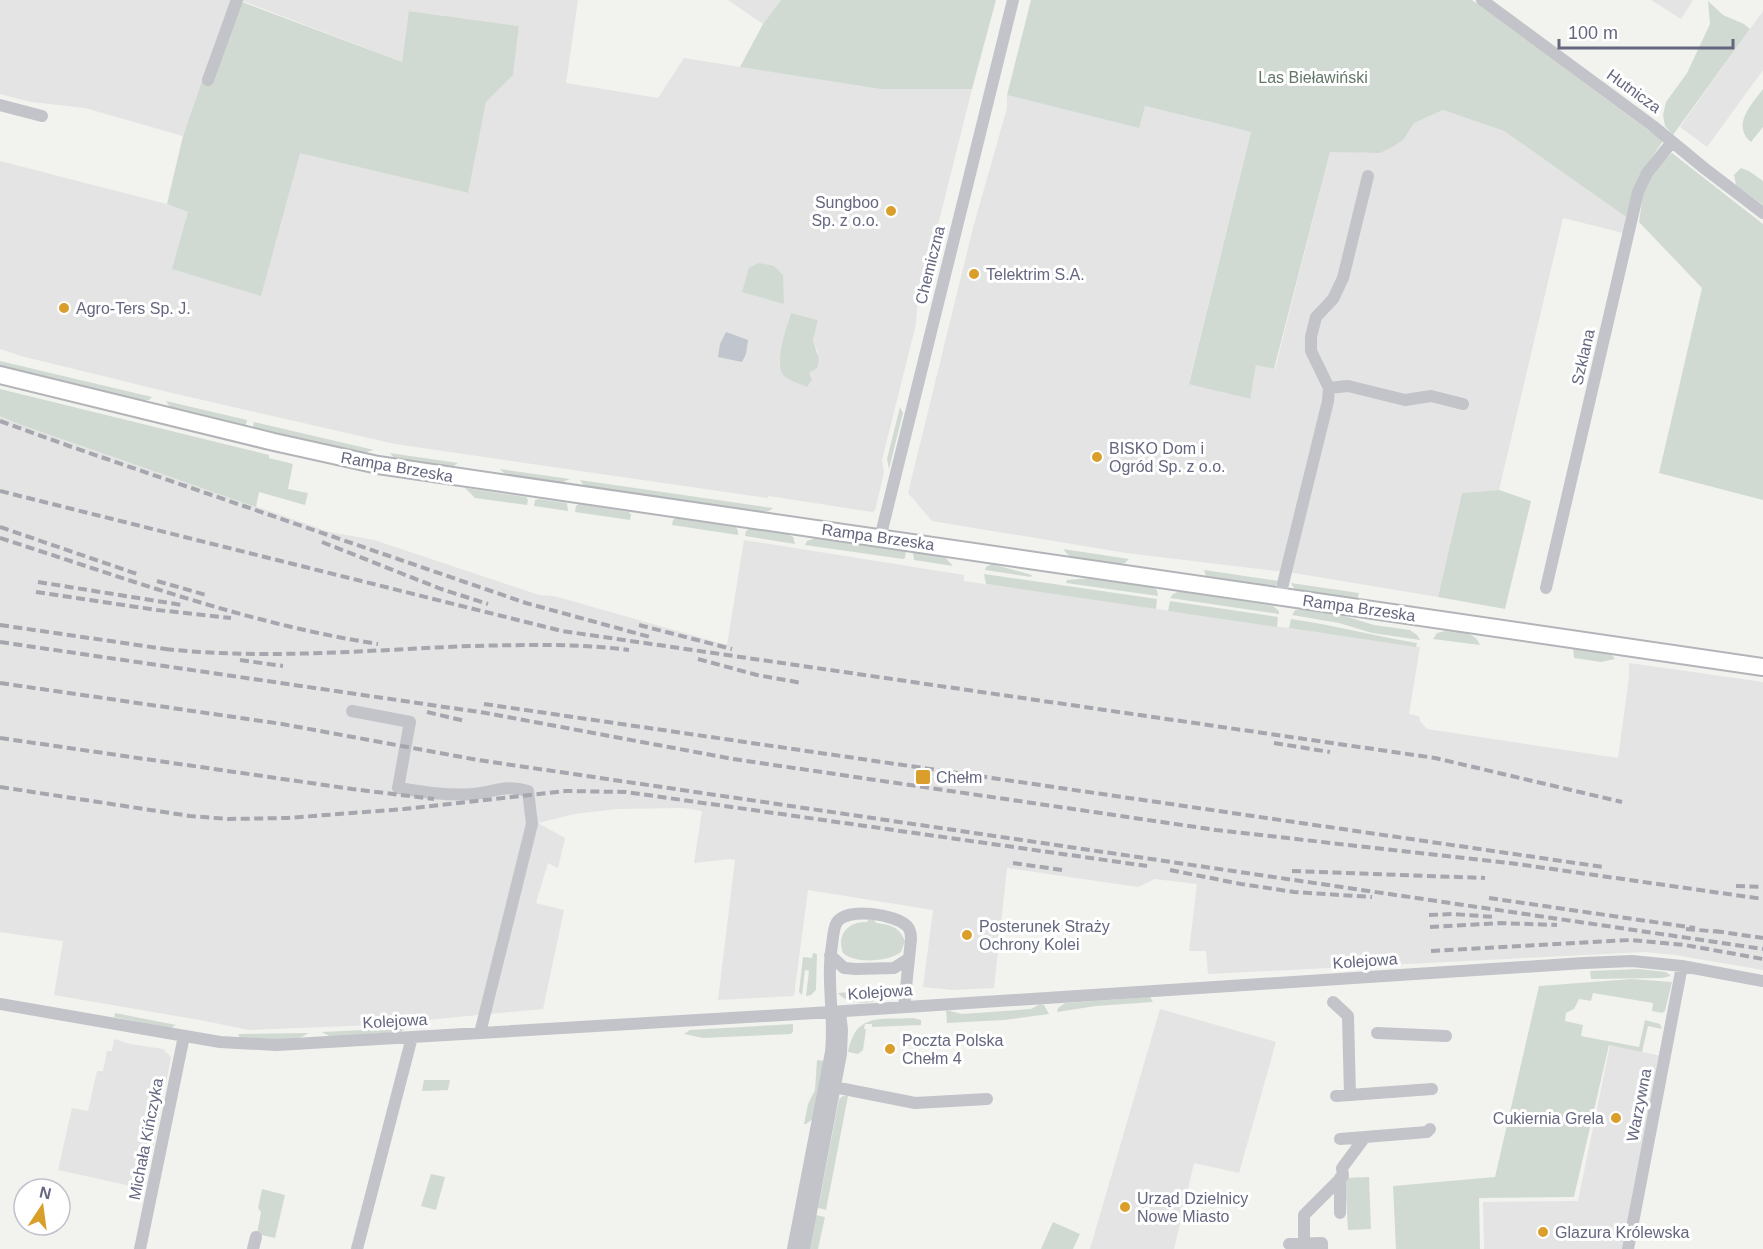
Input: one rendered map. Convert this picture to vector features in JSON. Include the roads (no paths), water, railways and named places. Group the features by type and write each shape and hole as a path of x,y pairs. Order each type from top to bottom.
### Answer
{"highway":[{"name":"Rampa Brzeska","path":"0,375 366,463 1763,667"}],"street":[{"path":"208,80 237,0"},
{"name":"Chemiczna","path":"880,538 1013,0"},
{"name":"Hutnicza","path":"1482,0 1653,126 1763,213"},
{"path":"0,105 42,116"},
{"name":"Szklana","path":"1546,588 1638,192 1647,173 1672,142"},
{"path":"1280,596 1328,401 1329,388 1311,351 1311,337 1316,317 1333,299 1343,278 1368,176"},
{"path":"1329,388 1347,386 1405,400 1431,396 1463,404"},
{"path":"352,711 410,722 398,788 449,795 476,794 508,788 528,791 532,824 480,1033"},
{"path":"804,1249 830,1086 835,1012 829,989 830,955 837,922 844,916 867,914 889,917 906,926 911,932 904,1007"},
{"path":"830,955 844,968 856,969 894,968 908,959"},
{"name":"Kolejowa","path":"0,1004 249,1045 835,1012 1584,963 1632,962 1682,966 1763,981"},
{"name":"Warzywna","path":"1628,1249 1682,966"},
{"path":"1333,1002 1348,1016 1350,1095"},
{"path":"1377,1034 1446,1036"},
{"name":"Michała Kińczyka","path":"141,1249 184,1036"},
{"path":"357,1249 412,1037"},
{"path":"830,1086 915,1103 987,1099"},
{"path":"794,1249 830,1086"},
{"path":"1336,1096 1432,1089"},
{"path":"1340,1139 1427,1132 1430,1129"},
{"path":"1304,1244 1304,1215 1343,1176 1342,1167 1365,1137"},
{"path":"1340,1178 1341,1213"},
{"path":"1289,1244 1322,1243 1322,1249"}],"railway":[{"path":"0,421 526,603 650,637"},
{"path":"0,491 562,631 1435,758 1622,802"},
{"path":"0,527 137,574"},
{"path":"0,538 187,599 282,625 378,644"},
{"path":"322,542 441,589 488,604"},
{"path":"157,581 206,595"},
{"path":"38,582 182,605"},
{"path":"36,592 157,610 231,618"},
{"path":"0,625 172,650"},
{"path":"639,625 732,649"},
{"path":"0,642 486,713 733,759 1216,830 1517,864 1763,899"},
{"path":"165,649 241,654 550,645 629,650"},
{"path":"698,659 757,675 802,683"},
{"path":"240,660 283,666"},
{"path":"0,683 282,724 478,760 1763,949"},
{"path":"484,704 1603,867"},
{"path":"427,712 465,721"},
{"path":"0,738 434,799"},
{"path":"1274,743 1330,752"},
{"path":"0,787 190,816 228,819 287,818 404,809 566,791 626,792 1147,866"},
{"path":"1013,863 1062,870"},
{"path":"1170,870 1294,892 1372,897"},
{"path":"1292,871 1485,878"},
{"path":"1736,886 1763,887"},
{"path":"1489,898 1695,928"},
{"path":"1429,915 1494,917"},
{"path":"1430,927 1500,923 1557,925"},
{"path":"1686,929 1722,932"},
{"path":"1715,931 1763,938"},
{"path":"1431,951 1631,940 1685,945 1763,959"}],"place":[{"name":"Sungboo Sp. z o.o.","path":"891,211"},
{"name":"Telektrim S.A.","path":"974,274"},
{"name":"Agro-Ters Sp. J.","path":"64,308"},
{"name":"BISKO Dom i Ogród Sp. z o.o.","path":"1097,457"},
{"name":"Chełm","path":"923,777"},
{"name":"Posterunek Straży Ochrony Kolei","path":"967,935"},
{"name":"Poczta Polska Chełm 4","path":"890,1049"},
{"name":"Cukiernia Grela","path":"1616,1118"},
{"name":"Urząd Dzielnicy Nowe Miasto","path":"1125,1207"},
{"name":"Glazura Królewska","path":"1543,1232"}],"park label":[{"name":"Las Bieławiński","path":"1313,77"}]}
